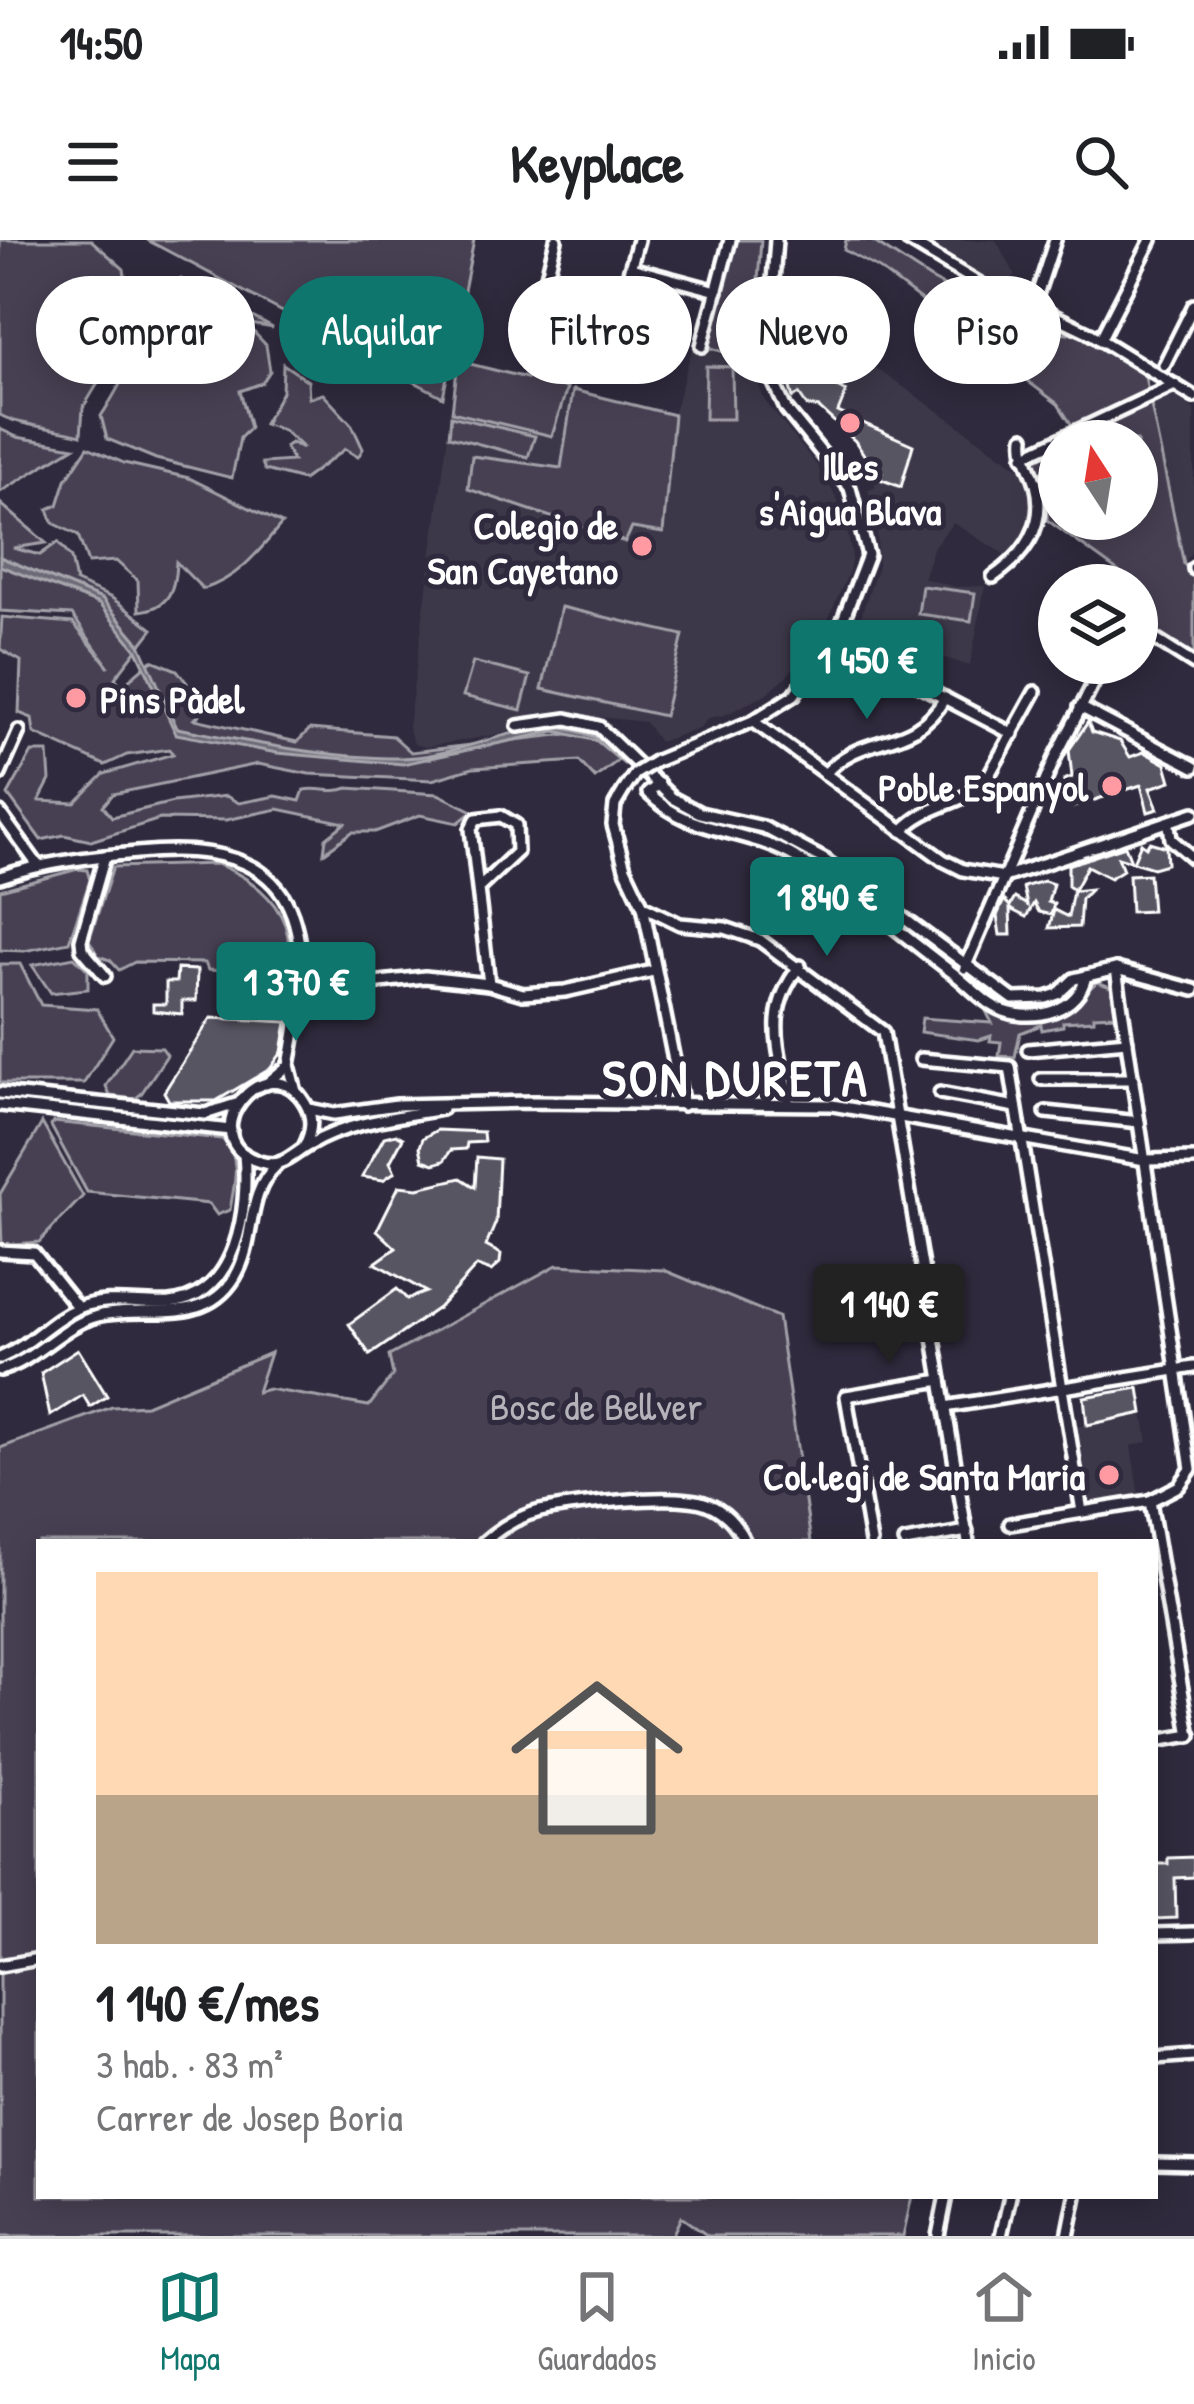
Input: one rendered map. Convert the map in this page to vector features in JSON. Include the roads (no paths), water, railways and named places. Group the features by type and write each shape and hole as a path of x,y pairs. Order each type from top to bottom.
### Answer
{"street":[{"path":"556,240 536,324 609,344 638,240"},
{"path":"722,276 730,240"},
{"path":"683,1105 644,907 625,868 613,825 615,805 635,774 656,761 753,721 794,695 833,640 868,556 850,488 786,409 774,383 770,323 776,240"},
{"path":"907,240 967,276"},
{"path":"1043,276 1055,240"},
{"path":"1100,340 1151,240"},
{"path":"631,268 716,290"},
{"path":"702,346 716,298"},
{"path":"1164,365 1194,305"},
{"path":"1061,321 1194,397"},
{"path":"1024,456 1175,386"},
{"path":"993,577 1020,556 1036,528 1038,493 1024,456 1024,437"},
{"path":"833,640 1013,734"},
{"path":"1158,641 1194,664"},
{"path":"962,972 1093,684"},
{"path":"902,831 930,807 971,795 994,769 1035,692"},
{"path":"825,774 853,748 904,738 923,728 945,698"},
{"path":"1080,707 1194,767"},
{"path":"518,726 585,721 615,739 659,784 648,793 671,815 755,838 795,856 856,893 962,972 1013,999 1046,998 1085,976 1116,969 1194,990"},
{"path":"753,721 963,870 1004,877 1194,813"},
{"path":"0,774 20,731"},
{"path":"0,813 37,865"},
{"path":"480,887 517,852 516,825 501,816 476,819 471,830 470,854 480,887 489,984"},
{"path":"1169,825 1180,851 1194,859"},
{"path":"0,877 37,865 187,848 246,861 271,879 294,915 301,945 290,1065 296,1093 309,1109 310,1136 304,1147"},
{"path":"105,856 81,940 82,949 105,976"},
{"path":"644,907 680,924 725,928 760,940 884,1032 968,1536 936,1539"},
{"path":"789,1104 774,1017 784,986 800,966"},
{"path":"1010,1523 1150,1501 1179,1486 1191,1469 1116,969"},
{"path":"299,991 425,977 489,984 523,994 544,993 653,971"},
{"path":"962,972 991,1004 1026,1016 1051,1013 1072,1001 1083,988 1085,976"},
{"path":"1028,1050 1127,1040"},
{"path":"921,1060 1010,1067 1082,1511"},
{"path":"278,1164 255,1161 244,1154 231,1130 236,1104 244,1094 290,1065"},
{"path":"1041,1079 1133,1079"},
{"path":"266,1084 296,1093"},
{"path":"0,1093 205,1114 236,1104"},
{"path":"940,1093 1016,1107"},
{"path":"0,1370 84,1319 123,1312 174,1314 220,1293 238,1271 248,1248 256,1190 278,1164 304,1147 337,1132 474,1103"},
{"path":"309,1109 355,1113 474,1103 789,1104 900,1117 1021,1142 1145,1160 1194,1159"},
{"path":"0,1105 231,1130"},
{"path":"1046,1112 1139,1122"},
{"path":"0,1358 78,1308 111,1300 172,1303 213,1284 234,1247 244,1154"},
{"path":"0,1251 34,1252 78,1308"},
{"path":"46,1343 78,1308 115,1307 123,1312"},
{"path":"945,1407 1194,1367"},
{"path":"870,1539 846,1396 941,1380"},
{"path":"487,1539 541,1511 662,1498 711,1505 737,1525 744,1539"},
{"path":"1150,1501 1157,1539"},
{"path":"1158,1546 1192,1735 1158,1741"},
{"path":"1158,1934 1194,1933"},
{"path":"0,1966 36,1960"},
{"path":"1158,2058 1194,2055"},
{"path":"1158,2163 1194,2164"},
{"path":"938,2236 945,2199"},
{"path":"1001,2236 1009,2199"},
{"path":"1068,2236 1075,2199"}],"waterway":[{"path":"949,963 975,982"}],"place":[{"name":"Illes s'Aigua Blava","path":"850,423"},
{"name":"Colegio de San Cayetano","path":"642,546"},
{"name":"Pins Pàdel","path":"76,698"},
{"name":"Poble Espanyol","path":"1112,786"},
{"name":"Col·legi de Santa Maria","path":"1109,1475"}],"district":[{"name":"SON DURETA","path":"736,1077"}],"park label":[{"name":"Bosc de Bellver","path":"596,1405"}]}
